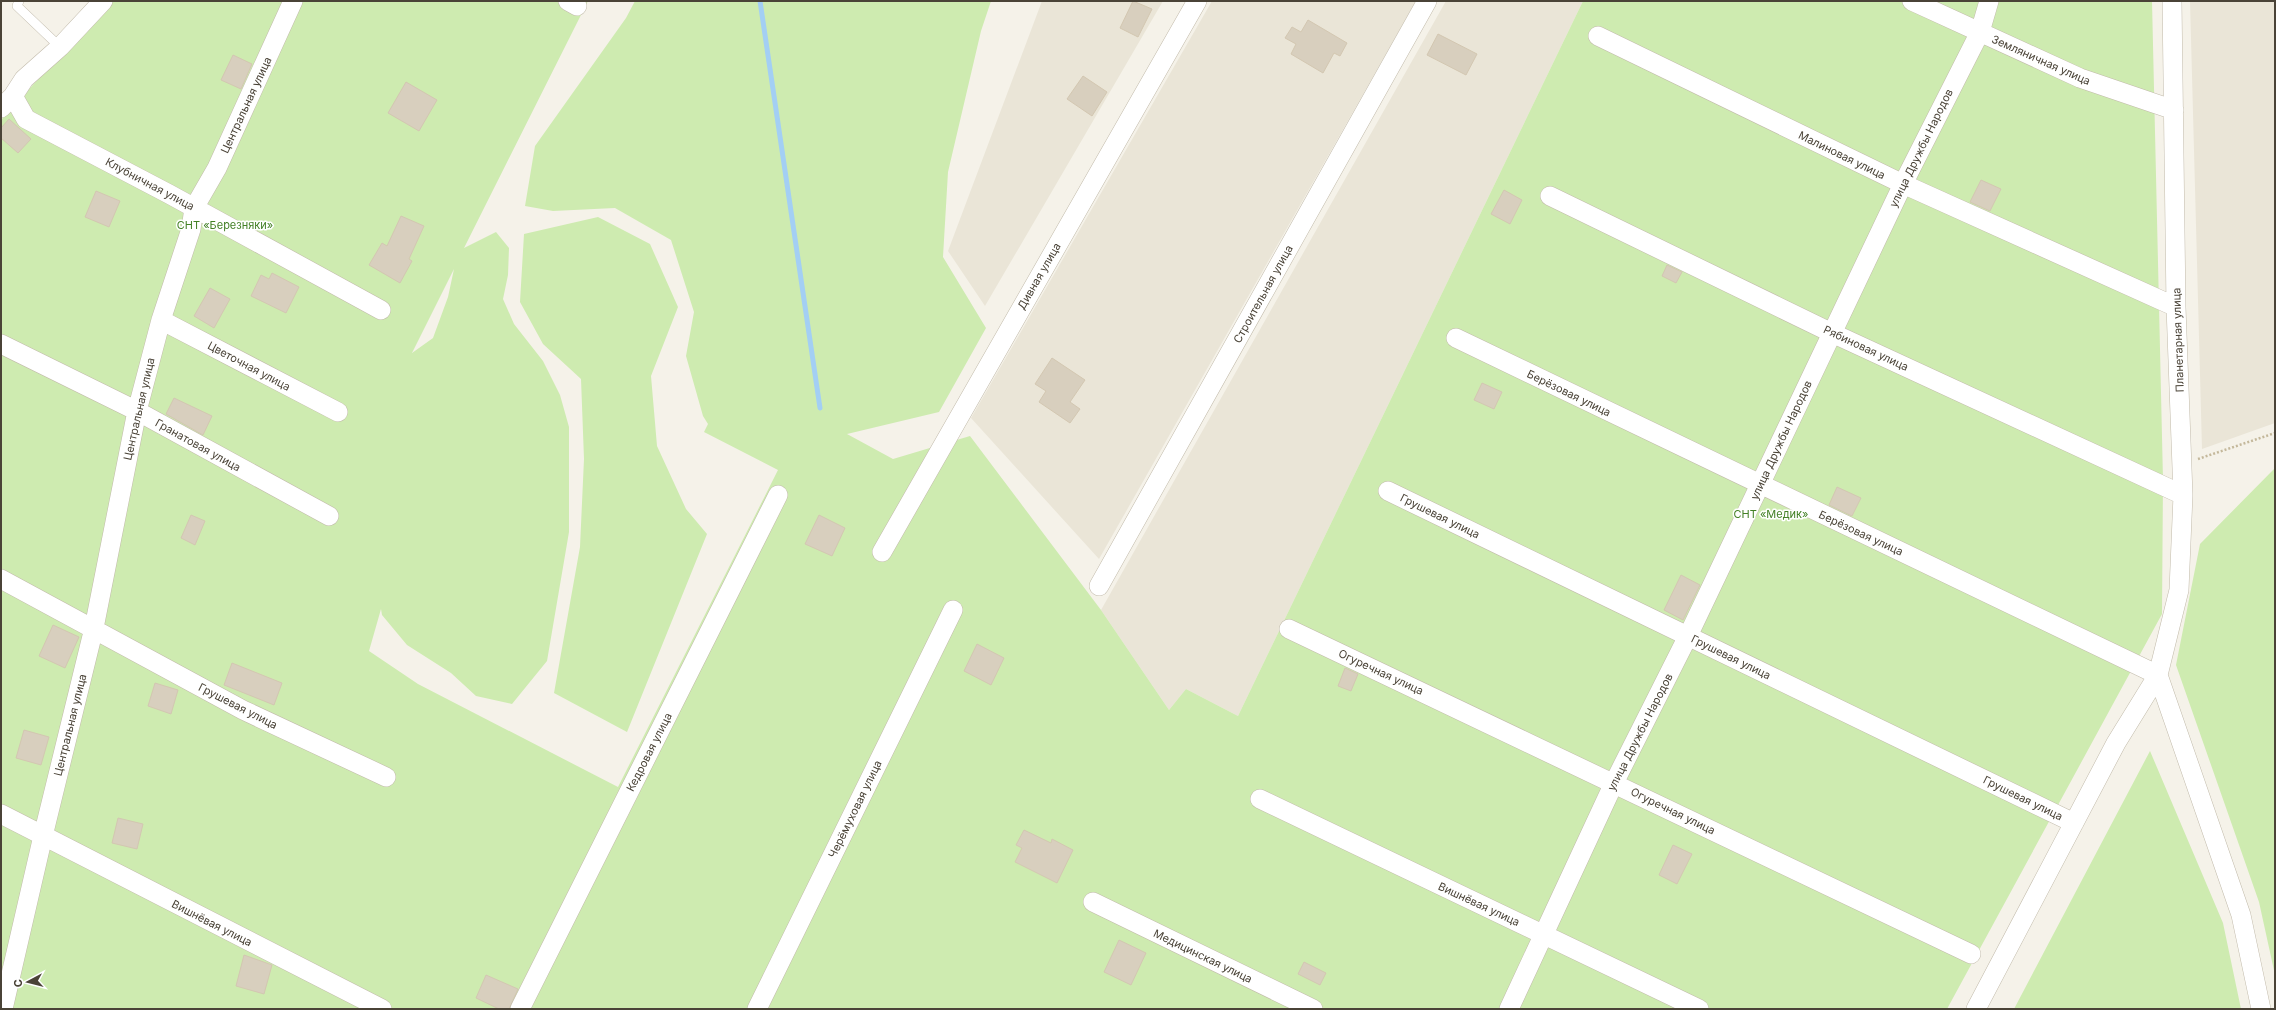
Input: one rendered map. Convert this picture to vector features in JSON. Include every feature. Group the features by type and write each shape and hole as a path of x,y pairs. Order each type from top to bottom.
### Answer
{"street":[{"path":"7,102 24,79 60,47 103,1"},
{"name":"Центральная улица","path":"3,1009 43,836 94,628 137,411 161,320 191,229 194,208 217,168 293,1"},
{"name":"Дивная улица","path":"882,552 1196,1"},
{"name":"Строительная улица","path":"1099,586 1427,1"},
{"name":"Земляничная улица","path":"1912,1 2080,78 2174,110"},
{"name":"улица Дружбы Народов","path":"1509,1009 1614,783 1688,636 1903,184 1980,32 1989,1"},
{"name":"Планетарная улица","path":"1976,1009 2116,743 2158,675 2179,590 2184,495 2176,307 2172,1"},
{"name":"Малиновая улица","path":"1598,36 1903,184 2176,307"},
{"name":"Клубничная улица","path":"7,102 26,119 194,208 381,310"},
{"name":"Рябиновая улица","path":"1550,196 1832,333 2184,495"},
{"name":"Цветочная улица","path":"161,320 338,412"},
{"name":"Берёзовая улица","path":"1456,338 1759,485 2158,675"},
{"name":"Гранатовая улица","path":"1,344 137,411 329,516"},
{"name":"Грушевая улица","path":"1388,492 2074,823"},
{"name":"Кедровая улица","path":"520,1009 778,495"},
{"name":"Грушевая улица","path":"1,579 243,710 386,777"},
{"name":"Черёмуховая улица","path":"757,1009 953,610"},
{"name":"Огуречная улица","path":"1289,629 1970,954"},
{"path":"2158,675 2241,915 2261,1009"},
{"name":"Вишнёвая улица","path":"1260,799 1699,1009"},
{"path":"1,814 43,836"},
{"name":"Вишнёвая улица","path":"43,836 382,1009"},
{"name":"Медицинская улица","path":"1093,902 1313,1009"}],"lane":[{"path":"19,1 17,6 60,47"}],"path":[{"path":"2183,464 2275,433"}],"shaded area":[{"path":"1042,1 1163,1 985,306 948,251"},
{"path":"1212,1 1416,1 1099,559 971,418"},
{"path":"1446,1 1583,1 1238,716 1186,689 1169,710 1101,610"},
{"path":"2190,1 2275,1 2275,423 2202,449"}],"green space":[{"name":"СНТ «Медик»","path":"109,1 588,1 464,248 496,232 509,248 508,275 503,299 514,324 543,361 560,395 569,427 569,532 547,661 512,704 476,696 451,673 407,645 382,615 381,609 369,651 418,684 618,787 778,470 704,432 708,424 703,416 686,356 694,312 671,240 615,208 553,211 525,206 535,146 626,18 635,1 991,1 981,31 948,172 943,257 986,328 939,412 847,434 893,459 970,436 1101,610 1169,710 1186,689 1238,716 1583,1 2152,1 2163,480 2162,614 1947,1009 1,1009 1,120","holes":["454,269 448,297 433,338 412,353"]},
{"path":"598,217 650,244 678,307 651,376 657,446 686,509 707,534 627,732 554,693 580,547 584,459 581,379 543,344 520,302 524,234"},
{"path":"2275,468 2275,975 2259,902 2176,665 2200,544"},
{"path":"2150,751 2223,923 2241,1009 2014,1009"}],"building":[{"path":"1133,1 1152,9 1138,37 1120,28"},
{"path":"1308,20 1347,43 1340,56 1334,53 1323,73 1291,54 1296,44 1285,38 1292,27 1301,32"},
{"path":"1438,34 1477,54 1466,75 1427,55"},
{"path":"233,55 252,64 241,89 221,80"},
{"path":"1083,76 1107,92 1092,116 1067,99"},
{"path":"406,82 437,100 419,131 388,113"},
{"path":"9,119 31,139 18,153 1,138 1,128"},
{"path":"1981,180 2001,189 1990,211 1970,202"},
{"path":"1504,190 1522,200 1510,224 1491,214"},
{"path":"96,191 120,201 109,227 85,217"},
{"path":"401,216 424,226 409,259 412,261 400,283 369,265 382,243 387,246"},
{"path":"1667,265 1682,272 1676,283 1662,276"},
{"path":"272,273 299,287 286,313 251,296 261,275 269,279"},
{"path":"210,288 230,299 214,328 194,316"},
{"path":"1052,358 1085,380 1070,402 1080,409 1070,423 1039,402 1046,391 1035,384"},
{"path":"1482,383 1502,392 1494,409 1474,400"},
{"path":"174,398 212,416 203,435 166,414"},
{"path":"1837,487 1861,498 1852,516 1829,505"},
{"path":"191,515 205,521 195,545 181,538"},
{"path":"819,515 845,528 832,556 805,544"},
{"path":"1681,575 1700,585 1683,620 1664,610"},
{"path":"53,625 79,637 65,668 39,656"},
{"path":"977,644 1004,658 991,685 964,671"},
{"path":"232,663 282,683 274,705 224,685"},
{"path":"1345,668 1358,674 1351,691 1338,686"},
{"path":"155,683 178,690 171,714 148,706"},
{"path":"24,730 49,737 41,765 16,758"},
{"path":"118,818 143,824 137,849 112,843"},
{"path":"1024,830 1051,843 1052,839 1073,850 1057,883 1015,862 1022,848 1016,845"},
{"path":"1673,845 1692,854 1677,884 1659,875"},
{"path":"1119,940 1146,953 1131,985 1104,972"},
{"path":"244,955 272,965 264,994 236,986"},
{"path":"1304,962 1326,973 1320,985 1298,974"},
{"path":"486,975 518,989 509,1009 499,1009 476,998"}],"waterway":[{"path":"760,1 820,408"}],"park label":[{"name":"СНТ «Березняки»","path":"225,225"}]}
